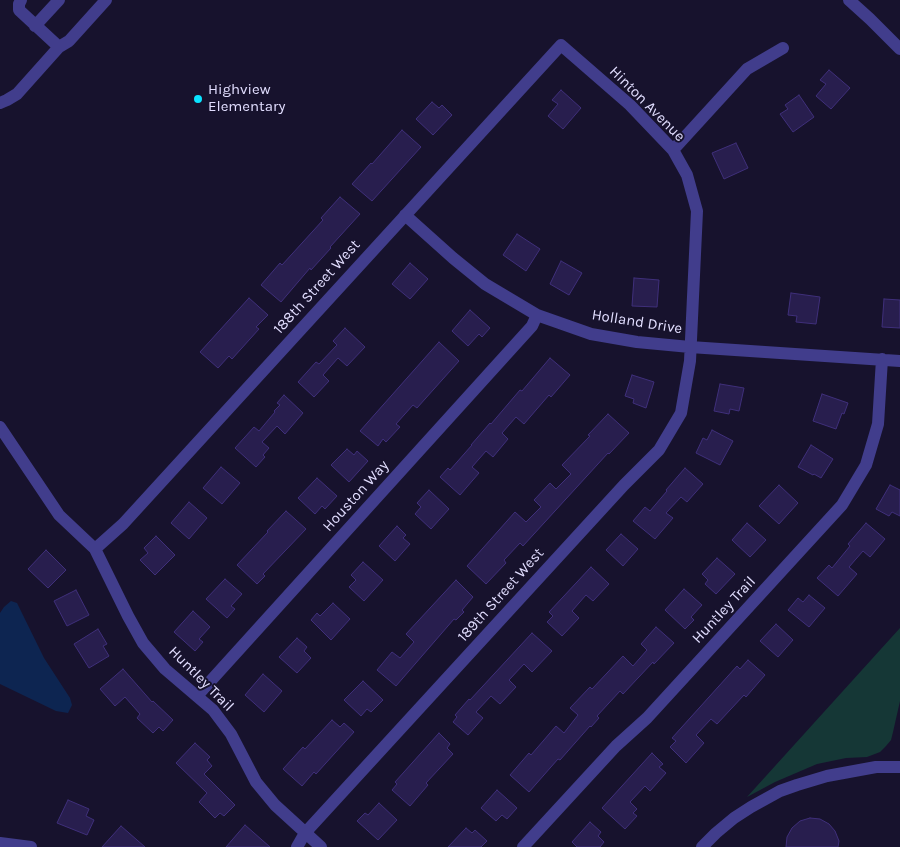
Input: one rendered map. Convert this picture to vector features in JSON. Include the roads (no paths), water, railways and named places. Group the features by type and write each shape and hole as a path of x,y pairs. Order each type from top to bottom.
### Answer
{"street":[{"path":"21,0 19,10 59,47"},
{"path":"36,26 59,0"},
{"path":"0,103 16,94 59,47 69,41 106,0"},
{"path":"849,0 900,49"},
{"name":"Hinton Avenue","path":"561,45 630,106 674,150 687,175 697,210 690,347"},
{"name":"188th Street West","path":"94,549 123,524 561,45"},
{"path":"674,150 746,69 783,48"},
{"name":"Holland Drive","path":"405,215 485,284 537,316 591,334 637,342 690,347 900,361"},
{"name":"Houston Way","path":"197,696 532,326 537,316"},
{"name":"189th Street West","path":"297,847 305,833 624,485 659,450 681,413 690,361 690,347"},
{"name":"Huntley Trail","path":"523,847 616,746 646,718 842,506 866,466 878,424 882,359"},
{"name":"Huntley Trail","path":"0,427 59,515 94,549 143,643 165,669 212,710 231,734 256,782 275,805 322,847"},
{"path":"702,847 726,824 751,807 789,788 811,780 842,773 876,767 900,767"},
{"path":"0,843 31,847"}],"water":[{"path":"11,601 17,603 44,658 70,698 72,705 68,713 56,711 0,684 0,613"}],"place":[{"name":"Highview Elementary","path":"198,99"}]}
